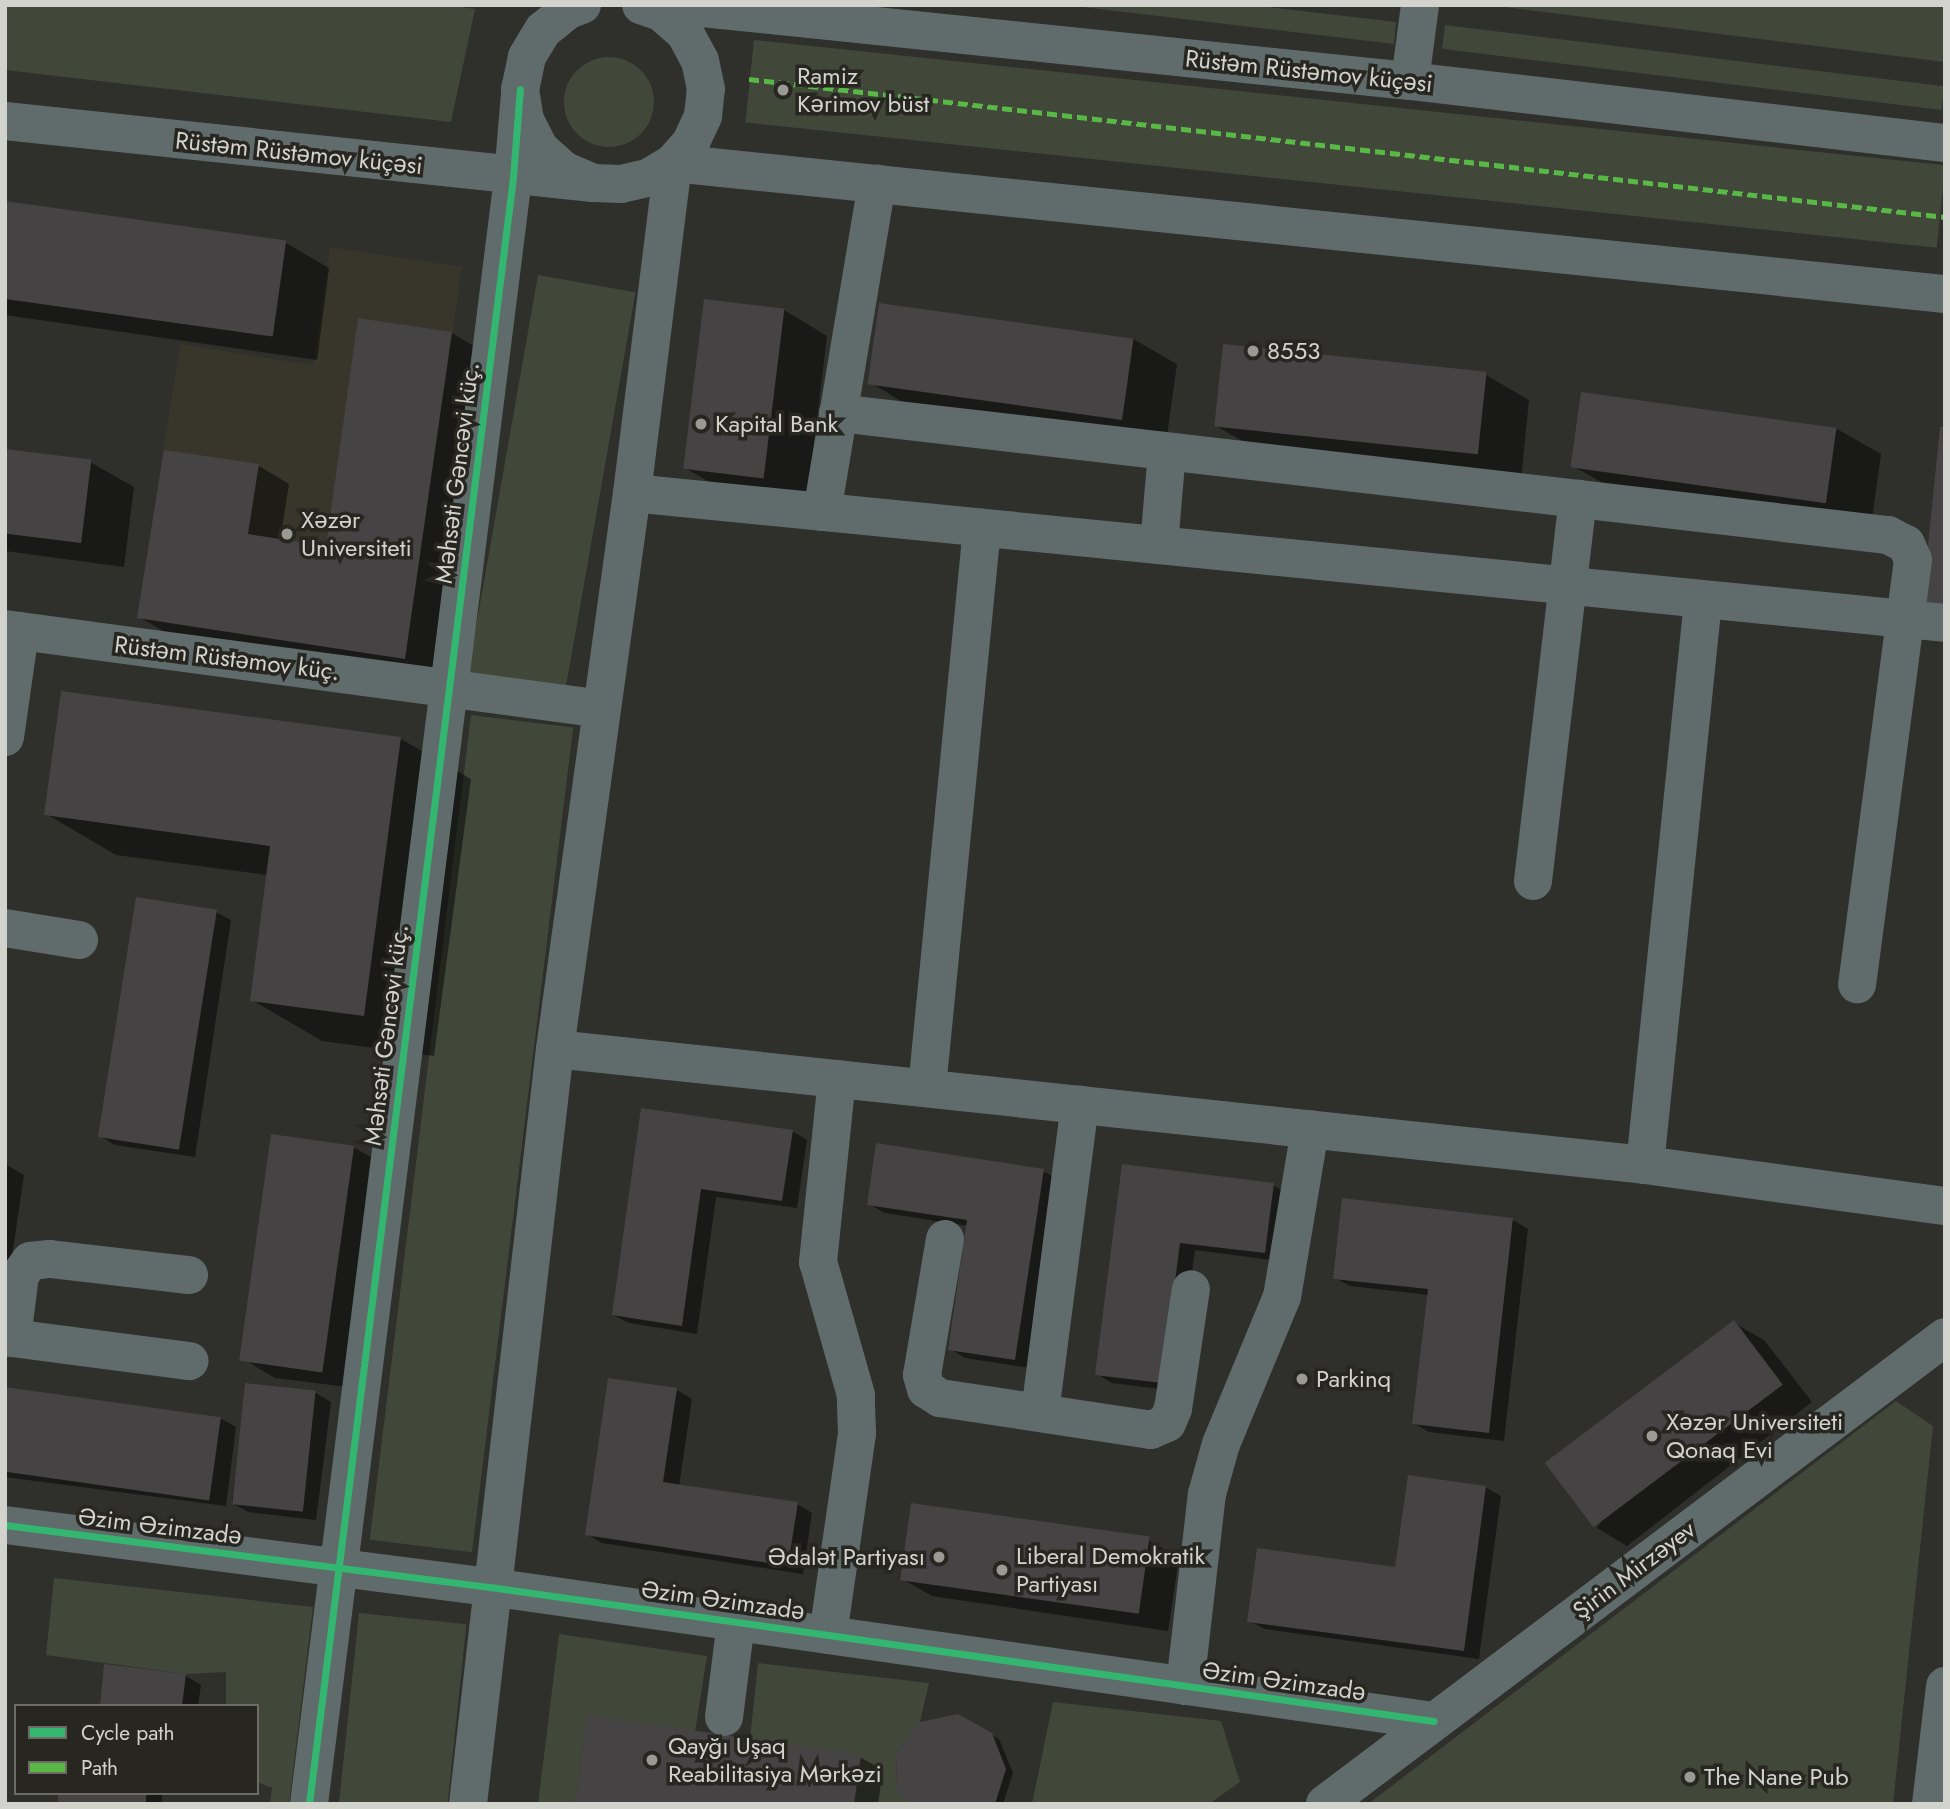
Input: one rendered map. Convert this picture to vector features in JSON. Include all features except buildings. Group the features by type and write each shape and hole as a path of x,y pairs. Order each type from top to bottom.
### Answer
{"main road":[{"path":"582,5 568,10 543,30 527,57 520,89 525,120 540,149 564,170 593,183"},
{"path":"641,5 661,12 685,33 702,70 703,116 691,142 673,163"},
{"name":"Rüstəm Rüstəmov küçəsi","path":"673,5 1410,81 1945,144"},
{"name":"Rüstəm Rüstəmov küçəsi","path":"5,121 513,177 593,183 621,184 648,178 673,163"},
{"path":"673,163 1945,295"}],"street":[{"path":"1410,81 1420,5"},
{"name":"Məhsəti Gəncəvi küç.","path":"309,1804 513,177 520,89"},
{"path":"468,1804 490,1587 555,1049 632,493 673,163"},
{"path":"822,512 877,184"},
{"path":"838,413 1888,535 1906,544 1913,560 1857,984"},
{"path":"1159,545 1167,452"},
{"path":"632,493 1945,623"},
{"path":"1533,881 1571,587 1578,499"},
{"path":"927,1088 982,528"},
{"path":"1645,1165 1703,601"},
{"path":"5,737 13,630"},
{"name":"Rüstəm Rüstəmov küç.","path":"13,630 602,709"},
{"path":"5,928 79,940"},
{"path":"555,1049 1645,1165 1945,1206"},
{"path":"828,1635 858,1433 856,1395 818,1262 837,1079"},
{"path":"1040,1412 1080,1105"},
{"path":"1185,1686 1207,1494 1221,1444 1282,1297 1310,1129"},
{"path":"944,1238 922,1375 926,1389 940,1398 1151,1430 1167,1423 1173,1409 1191,1289"},
{"path":"189,1275 50,1259 30,1261 19,1275 8,1337 190,1361"},
{"name":"Şirin Mirzəyev","path":"1325,1804 1945,1337"},
{"name":"Əzim Əzimzadə","path":"5,1525 490,1587 1434,1721"},
{"path":"724,1717 736,1622"},
{"path":"1931,1804 1945,1686"}],"shaded area":[{"name":"Xəzər Universiteti","path":"330,247 462,267 405,659 137,618 180,344 313,365"}],"green space":[{"path":"5,5 447,5 475,9 451,122 5,70"},
{"path":"1066,5 1250,5 1396,22 1394,44"},
{"path":"1489,5 1945,5 1945,62"},
{"path":"1445,25 1944,86 1941,110 1442,49"},
{"path":"754,40 1945,165 1937,248 745,123"},
{"path":"609,57 626,61 641,70 650,85 654,102 650,119 641,134 626,143 609,147 592,143 577,134 568,119 564,102 568,85 577,70 592,61"},
{"path":"538,275 635,292 565,690 468,673"},
{"path":"471,715 573,728 472,1552 370,1540"},
{"path":"1896,1401 1933,1426 1893,1804 1368,1804"},
{"path":"54,1578 313,1607 289,1804 270,1804 272,1788 259,1783 259,1704 226,1704 226,1672 186,1674 46,1655"},
{"path":"359,1613 466,1624 448,1804 339,1804"},
{"path":"559,1634 707,1656 695,1732 587,1716 575,1804 538,1804"},
{"path":"758,1663 929,1683 920,1722 896,1752 897,1790 909,1804 854,1804 750,1739"},
{"path":"1053,1702 1221,1721 1240,1782 1209,1804 1032,1804"}],"marked path":[{"path":"749,79 1945,217"}],"cycle path":[{"path":"309,1804 513,177 520,89"},
{"path":"5,1525 490,1587 1434,1721"}],"place":[{"name":"Ramiz Kərimov büst","path":"783,90"},
{"name":"8553","path":"1253,351"},
{"name":"Kapital Bank","path":"701,424"},
{"name":"Xəzər Universiteti","path":"287,534"},
{"name":"Parkinq","path":"1302,1379"},
{"name":"Xəzər Universiteti Qonaq Evi","path":"1652,1436"},
{"name":"Ədalət Partiyası","path":"939,1557"},
{"name":"Liberal Demokratik Partiyası","path":"1002,1570"},
{"name":"Qayğı Uşaq Reabilitasiya Mərkəzi","path":"652,1760"},
{"name":"The Nane Pub","path":"1690,1777"}]}
